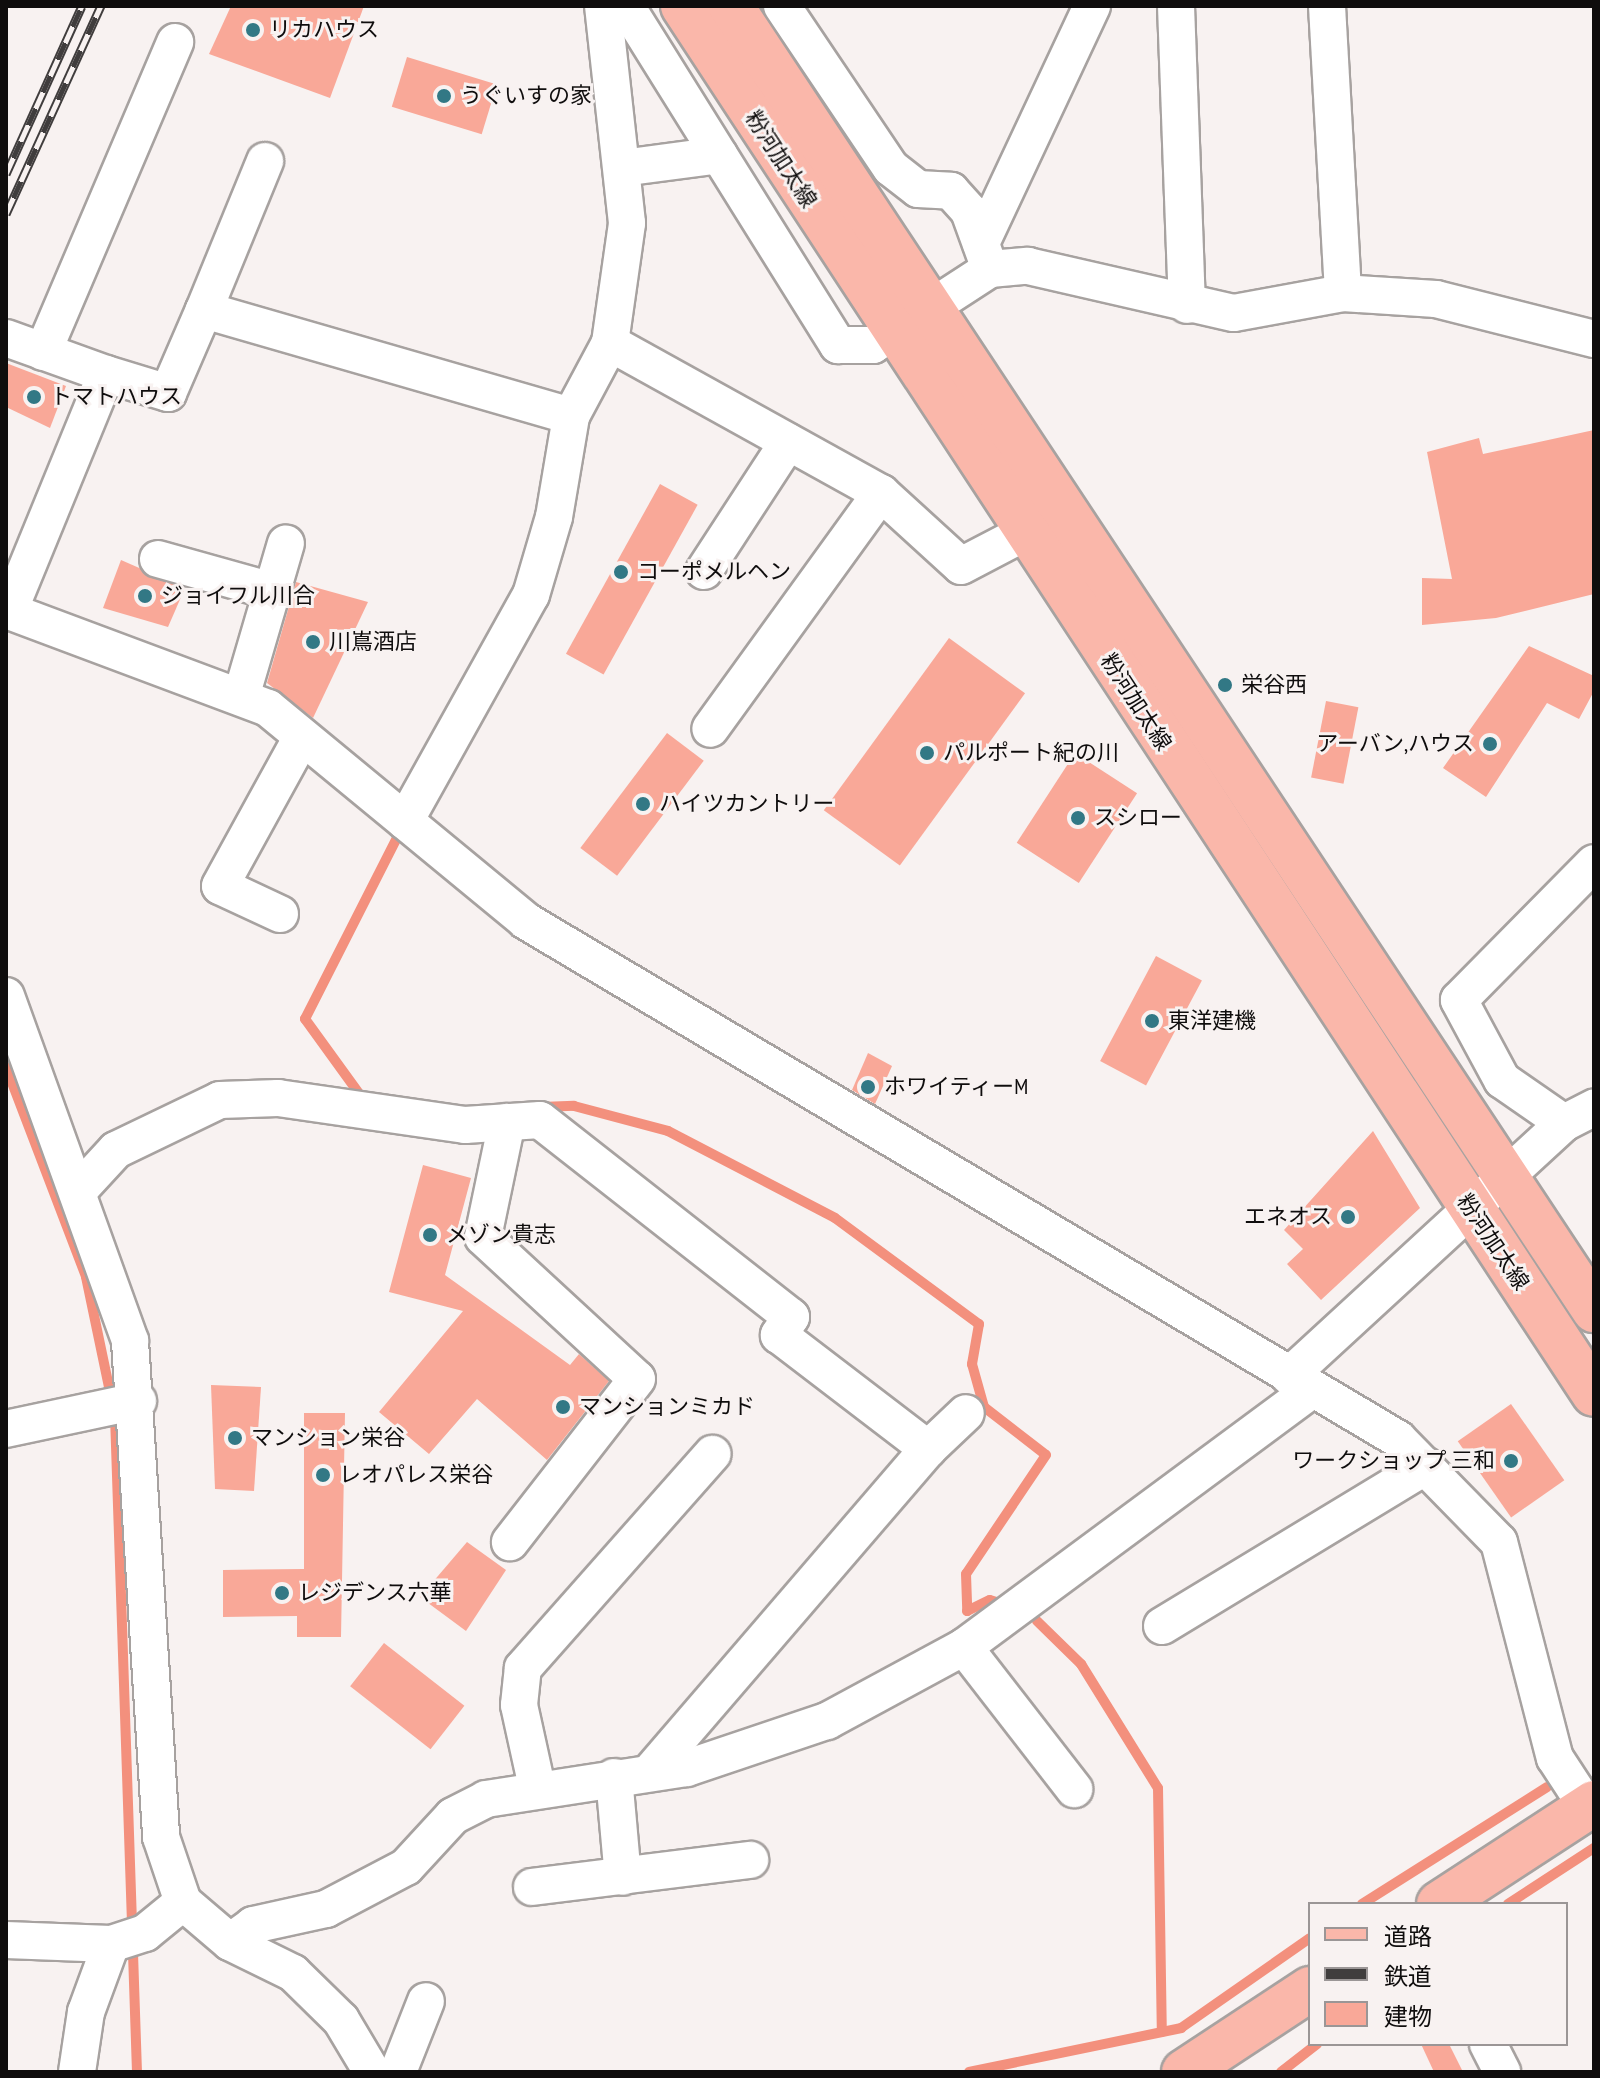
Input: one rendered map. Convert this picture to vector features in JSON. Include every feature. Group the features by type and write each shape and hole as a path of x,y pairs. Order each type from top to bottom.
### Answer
{"main road":[{"name":"粉河加太線","path":"683,6 893,335 1594,1394"},
{"name":"粉河加太線","path":"731,6 933,306 1594,1310"},
{"path":"1442,1902 1590,1805"},
{"path":"1184,2072 1308,1990"}],"street":[{"path":"405,821 531,595 554,517 571,416 610,343 627,223 603,6"},
{"path":"626,6 838,345 873,345 893,335 933,306 985,256 1092,6"},
{"path":"782,6 891,168 918,189 951,191 969,211 985,256"},
{"path":"1176,6 1187,305"},
{"path":"1327,6 1343,293"},
{"path":"43,352 175,42"},
{"path":"622,168 719,155"},
{"path":"6,338 168,393 265,161"},
{"path":"985,256 1187,305 1234,313 1343,293 1436,299 1594,339"},
{"path":"204,310 571,416"},
{"path":"610,343 881,493 961,566 1024,533"},
{"path":"106,374 7,610 241,697 302,737 526,921 626,984 1398,1439 1499,1542 1555,1758 1590,1805"},
{"path":"704,571 788,442"},
{"path":"710,729 881,493"},
{"path":"241,697 286,543"},
{"path":"158,559 272,591"},
{"path":"280,914 220,886 302,737"},
{"path":"230,1942 253,1925 326,1909 406,1867 453,1816 537,1787 687,1768 827,1721 964,1647 1300,1383 1470,1207 1579,1116 1502,1080 1459,1000 1594,863"},
{"path":"6,996 13,1034 80,1189 130,1341 117,1403 161,1837 183,1902 230,1942 293,1973 341,2020 372,2072"},
{"path":"80,1189 116,1150 220,1100 278,1098 398,1119 540,1120 791,1317 779,1335 928,1449"},
{"path":"507,1122 483,1237 637,1379 510,1542"},
{"path":"6,1429 117,1403"},
{"path":"650,1772 928,1449 966,1413"},
{"path":"537,1787 519,1705 523,1668 712,1454"},
{"path":"1162,1626 1426,1466"},
{"path":"964,1647 1074,1789"},
{"path":"614,1777 623,1877"},
{"path":"532,1887 750,1860"},
{"path":"77,2072 86,2012 121,1941 183,1902"},
{"path":"6,1940 121,1941"},
{"path":"398,2072 426,2001"},
{"path":"1489,2046 1502,2072"}],"building":[{"path":"231,6 364,6 330,98 209,54"},
{"name":"うぐいすの家","path":"407,57 497,84 482,134 392,107"},
{"name":"トマトハウス","path":"6,363 66,386 50,428 6,407"},
{"path":"1594,430 1594,594 1496,618 1422,625 1422,578 1452,579 1427,452 1479,438 1483,454"},
{"name":"コーポメルヘン","path":"660,484 698,505 604,675 566,654"},
{"name":"ジョイフル川合","path":"121,560 185,588 168,627 103,608"},
{"name":"川嶌酒店","path":"296,582 368,602 313,718 267,683"},
{"name":"パルポート紀の川","path":"949,638 1025,693 900,866 824,810"},
{"name":"アーバン,ハウス","path":"1529,646 1594,676 1594,691 1579,719 1547,703 1486,797 1443,768"},
{"path":"1326,701 1358,707 1344,784 1311,778"},
{"name":"ハイツカントリー","path":"667,733 704,761 617,876 580,848"},
{"name":"スシロー","path":"1075,753 1137,793 1079,883 1017,843"},
{"name":"東洋建機","path":"1156,956 1202,980 1146,1085 1100,1061"},
{"name":"ホワイティーM","path":"868,1053 892,1066 875,1104 852,1090"},
{"path":"1373,1131 1420,1208 1321,1300 1287,1264 1303,1249 1284,1230"},
{"path":"423,1165 471,1178 445,1275 570,1365 579,1354 609,1381 547,1460 477,1399 429,1454 379,1412 463,1311 389,1292"},
{"name":"マンション栄谷","path":"211,1385 261,1387 254,1491 215,1489"},
{"name":"ワークショップ 三和","path":"1511,1404 1564,1480 1511,1517 1458,1441"},
{"path":"304,1413 345,1413 341,1637 297,1637 297,1616 223,1617 223,1570 304,1569"},
{"path":"467,1542 506,1570 466,1631 420,1597"},
{"path":"384,1643 464,1706 431,1749 350,1686"},
{"path":"1422,2046 1450,2046 1463,2072 1434,2072"}],"waterway":[{"path":"363,1099 305,1019 398,836"},
{"path":"6,1067 86,1277 115,1416 137,2072"},
{"path":"541,1107 574,1106 668,1131 835,1218 979,1324 972,1364 984,1407 1046,1455 966,1574 967,1611 990,1600 1000,1603"},
{"path":"1037,1621 1081,1664 1158,1788 1162,2032"},
{"path":"1365,1902 1547,1787"},
{"path":"1511,1902 1594,1848"},
{"path":"969,2072 1181,2028 1308,1939"},
{"path":"1281,2072 1314,2046"}],"railway":[{"path":"6,174 82,6"},
{"path":"6,214 101,6"}],"place":[{"name":"リカハウス","path":"253,30"},
{"name":"うぐいすの家","path":"444,96"},
{"name":"トマトハウス","path":"34,397"},
{"name":"コーポメルヘン","path":"621,572"},
{"name":"ジョイフル川合","path":"145,596"},
{"name":"川嶌酒店","path":"313,642"},
{"name":"栄谷西","path":"1225,685"},
{"name":"アーバン,ハウス","path":"1490,744"},
{"name":"パルポート紀の川","path":"927,753"},
{"name":"ハイツカントリー","path":"643,804"},
{"name":"スシロー","path":"1078,818"},
{"name":"東洋建機","path":"1152,1021"},
{"name":"ホワイティーM","path":"868,1087"},
{"name":"エネオス","path":"1348,1217"},
{"name":"メゾン貴志","path":"430,1235"},
{"name":"マンションミカド","path":"563,1407"},
{"name":"マンション栄谷","path":"235,1438"},
{"name":"ワークショップ 三和","path":"1511,1461"},
{"name":"レオパレス栄谷","path":"323,1475"},
{"name":"レジデンス六華","path":"282,1593"}]}
